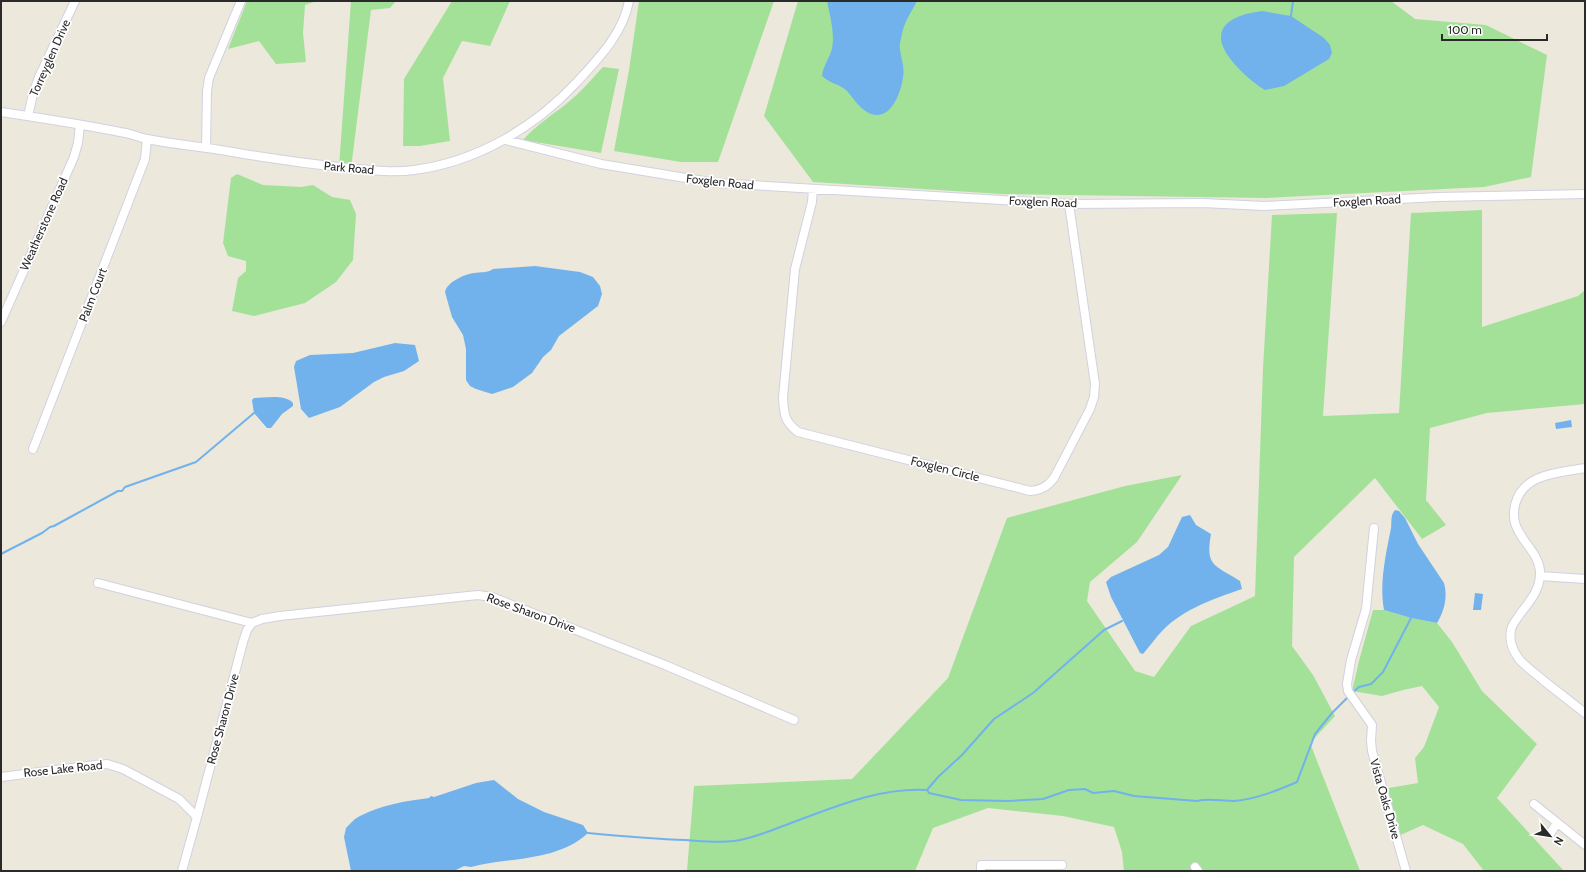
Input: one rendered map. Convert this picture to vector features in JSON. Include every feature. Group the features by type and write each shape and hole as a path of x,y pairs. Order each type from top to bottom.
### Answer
{"street":[{"name":"Torreyglen Drive","path":"28,116 33,94 39,78 75,1"},
{"path":"206,147 207,91 209,78 241,1"},
{"name":"Park Road","path":"1,112 122,132 147,139 310,164 366,170 415,170 459,159 506,140 533,122 558,100 606,49 620,27 627,11 629,1"},
{"name":"Weatherstone Road","path":"1,322 74,157 78,143 80,125"},
{"name":"Palm Court","path":"33,449 145,159 147,139"},
{"name":"Foxglen Road","path":"506,140 601,164 716,183 1069,204 1203,203 1264,206 1438,197 1585,194"},
{"name":"Foxglen Circle","path":"813,189 812,202 797,256 795,269 783,396 785,417 789,425 798,432 1030,491 1039,490 1048,485 1054,478 1090,409 1094,397 1095,384 1069,204"},
{"path":"1585,468 1536,478 1528,484 1516,500 1514,513 1516,525 1537,558 1540,576 1535,594 1515,621 1511,629 1511,640 1520,660 1585,713"},
{"name":"Vista Oaks Drive","path":"1374,528 1366,609 1348,674 1348,691 1372,725 1372,751 1406,871"},
{"path":"1540,576 1585,579"},
{"path":"98,583 252,623"},
{"name":"Rose Sharon Drive","path":"197,816 247,630 252,623 262,619 280,616 453,597 478,595 492,597 665,665 794,720"},
{"name":"Rose Lake Road","path":"1,777 95,764 115,766 179,799 197,816"},
{"path":"1534,804 1585,845"},
{"path":"182,871 197,816"},
{"path":"1550,834 1557,823"},
{"path":"982,871 981,865 1062,864"}],"green space":[{"path":"247,1 317,1 305,5 303,33 306,62 276,64 259,41 228,49"},
{"path":"351,1 396,1 390,8 371,10 351,168 339,167"},
{"path":"452,1 510,1 490,46 462,41 443,78 450,141 420,146 403,146 404,79"},
{"path":"639,1 774,1 718,162 681,162 614,151 629,70"},
{"path":"798,1 1391,1 1415,19 1486,25 1547,55 1531,177 1484,187 1266,198 1001,194 813,182 764,116"},
{"path":"603,67 619,69 601,153 523,140 538,125 576,95"},
{"path":"237,174 263,185 301,187 313,185 332,197 350,200 356,214 353,260 336,282 305,303 254,316 232,311 238,278 246,271 246,261 228,256 223,243 231,178"},
{"path":"1482,210 1482,327 1578,296 1585,290 1585,404 1487,413 1430,428 1426,500 1446,525 1422,539 1375,478 1294,557 1292,646 1313,675 1335,716 1310,743 1360,871 1124,871 1122,852 1114,827 1063,816 988,808 933,828 915,871 687,871 694,786 852,779 948,678 1007,518 1125,486 1182,475 1137,542 1090,582 1087,601 1135,671 1154,677 1191,626 1255,596 1263,368 1272,215 1337,213 1323,416 1399,413 1411,213"},
{"path":"1373,610 1384,610 1411,618 1437,623 1452,642 1482,691 1537,744 1497,798 1564,871 1484,871 1463,844 1423,825 1396,837 1383,789 1418,783 1415,758 1424,747 1439,707 1422,686 1382,696 1352,691"}],"water":[{"path":"827,1 917,1 904,25 900,42 903,66 902,84 897,99 888,111 875,115 867,112 846,90 822,76 824,67 831,52 833,40"},
{"path":"1262,11 1291,16 1324,38 1330,45 1332,53 1329,59 1284,86 1265,90 1259,86 1231,60 1225,52 1221,37 1225,25 1230,21 1243,15"},
{"path":"535,266 580,272 593,277 600,286 602,294 598,306 559,336 551,350 543,357 532,373 513,387 492,394 470,386 466,380 466,349 463,335 452,317 445,292 446,288 457,279 470,274 486,272 493,269"},
{"path":"395,343 415,345 419,361 404,371 384,377 374,382 340,407 309,418 301,409 294,367 296,361 310,355 353,353"},
{"path":"254,398 285,398 293,403 293,406 282,414 271,428 267,428 254,413 252,400"},
{"path":"1571,420 1572,427 1556,429 1555,423"},
{"path":"1395,510 1399,511 1405,518 1418,544 1444,583 1446,594 1445,604 1437,623 1411,618 1384,610 1382,589 1384,569 1392,516"},
{"path":"1190,515 1196,525 1211,534 1209,553 1214,564 1240,581 1242,589 1190,610 1163,630 1143,654 1140,653 1111,597 1106,582 1111,577 1159,555 1168,547 1182,517"},
{"path":"1475,593 1483,594 1481,610 1473,610"},
{"path":"494,780 518,799 544,812 583,825 588,833 576,842 547,854 471,867 464,866 454,871 351,871 344,837 346,828 358,817 385,806 429,798 431,796 434,797 476,783"}],"waterway":[{"path":"1291,16 1293,1"},
{"path":"1,554 118,491 122,491 125,487 196,462 254,413"},
{"path":"1352,693 1359,687 1371,684 1383,672 1411,618"},
{"path":"927,790 938,777 962,755 994,719 1033,693 1104,630 1122,621"},
{"path":"588,833 710,842 734,841 759,835 854,800 890,792 908,790 927,790 929,793 961,800 1008,801 1043,799 1069,790 1085,789 1093,793 1114,791 1134,796 1197,801 1242,800 1266,794 1297,782 1315,734 1332,713 1349,696"}]}
